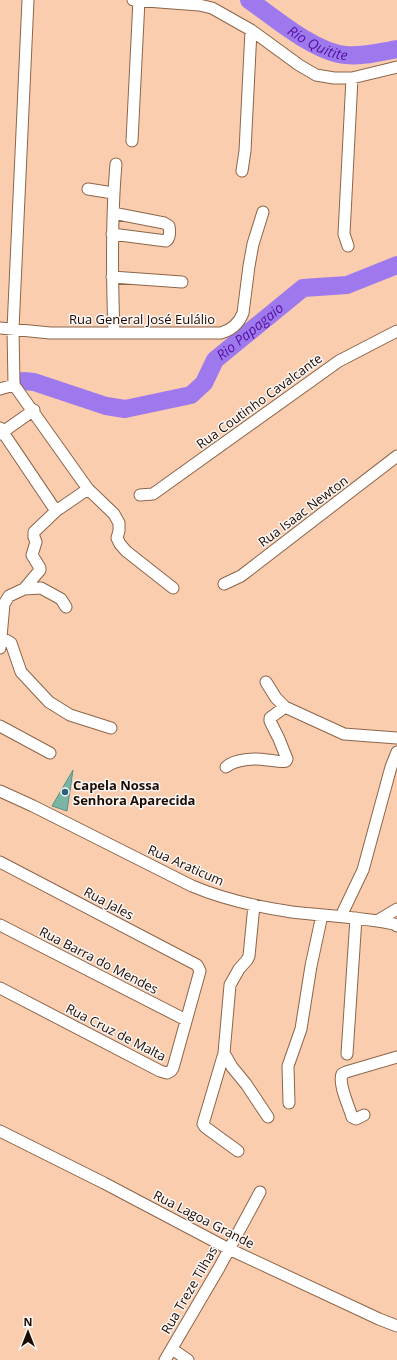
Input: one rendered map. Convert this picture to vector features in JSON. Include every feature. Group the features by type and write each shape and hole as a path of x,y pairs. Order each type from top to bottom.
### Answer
{"street":[{"path":"28,0 13,329 14,385 34,410 88,489 111,510 119,522 118,538 120,544 126,552 173,588"},
{"path":"133,0 206,6 251,30 316,75 334,78 352,78 397,67"},
{"path":"132,141 139,0"},
{"path":"242,171 245,151 251,30"},
{"path":"348,246 344,234 352,78"},
{"path":"114,333 112,234 113,192 116,164"},
{"path":"88,189 113,192"},
{"name":"Rua General José Eulálio","path":"0,328 50,332 221,333 232,328 240,320 243,313 248,266 263,212"},
{"path":"112,234 166,241 169,235 168,226 164,224 113,213"},
{"path":"112,277 182,282"},
{"name":"Rua Coutinho Cavalcante","path":"140,496 153,494 339,361 397,331"},
{"path":"0,389 14,385"},
{"path":"34,410 1,431 56,511"},
{"name":"Rua Isaac Newton","path":"224,584 241,576 397,456"},
{"path":"24,589 40,570 32,555 36,544 34,532 56,511 88,489"},
{"path":"66,607 61,600 44,589 24,589 9,596 4,604 1,642 11,643 21,672 49,702 70,716 111,728"},
{"path":"266,682 276,698 286,707 344,734 397,738"},
{"path":"226,767 233,763 257,759 286,762 287,759 270,718 286,707"},
{"path":"0,726 50,753"},
{"path":"341,916 363,870 394,767 397,752"},
{"name":"Rua Araticum","path":"0,791 192,886 217,895 254,905 291,912 341,916 377,921 397,926"},
{"name":"Rua Jales","path":"0,862 196,965 199,968 199,973"},
{"path":"238,1151 204,1127 203,1124 224,1053 230,985 239,969 249,956 254,905"},
{"path":"377,921 397,909"},
{"path":"289,1103 288,1066 300,1029 310,966 322,915"},
{"path":"346,1054 356,918"},
{"name":"Rua Barra do Mendes","path":"0,925 186,1020"},
{"name":"Rua Cruz de Malta","path":"0,988 164,1073 169,1072 173,1068 199,973"},
{"path":"224,1053 232,1067 246,1084 268,1117"},
{"path":"364,1115 356,1119 352,1117 343,1088 341,1079 342,1074 397,1057"},
{"name":"Rua Lagoa Grande","path":"0,1131 104,1183 229,1249 397,1326"},
{"name":"Rua Treze Tilhas","path":"165,1360 260,1192"},
{"path":"172,1350 188,1360"}],"building":[{"name":"Capela Nossa Senhora Aparecida","path":"73,770 67,811 52,806"}],"waterway":[{"name":"Rio Quitite","path":"249,0 295,33 333,53 358,55 397,49"},
{"name":"Rio Papagaio","path":"23,381 34,382 106,406 125,409 191,395 204,383 215,360 303,288 347,285 397,265"}],"place":[{"name":"Capela Nossa Senhora Aparecida","path":"65,792"}]}
